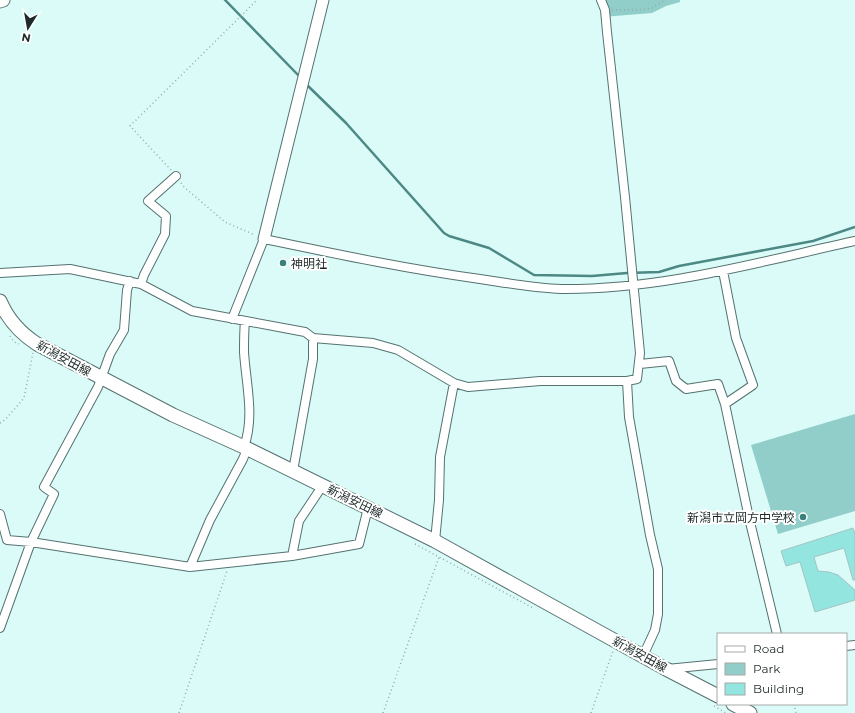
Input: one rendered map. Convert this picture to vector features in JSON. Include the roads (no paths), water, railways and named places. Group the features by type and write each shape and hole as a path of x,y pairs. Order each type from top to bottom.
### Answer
{"main road":[{"name":"新潟安田線","path":"0,301 4,311 15,326 26,337 38,344 173,415 323,485 439,543 666,669 717,695"},
{"path":"735,705 750,713"}],"street":[{"path":"232,319 264,239 323,0"},
{"path":"0,272 70,269 130,281 141,284 192,311 305,332 313,338 373,343 398,350 454,383 468,388 540,381 626,381 637,379 640,364 640,353 634,286 605,10 601,0"},
{"path":"141,284 165,234 166,216 148,202 176,176"},
{"path":"264,239 450,275 538,288 561,289 634,286 723,271 855,241"},
{"path":"723,271 736,338 753,385 725,404"},
{"path":"0,628 31,542 54,494 44,487 98,387 110,354 124,330 126,290 130,281"},
{"path":"190,567 210,520 243,459 250,411 244,351 244,321"},
{"path":"293,471 313,359 313,338"},
{"path":"640,364 669,361 676,380 686,390 718,384 725,404 749,518 777,633"},
{"path":"626,381 629,417 650,535 658,569 658,614 654,630 643,656"},
{"path":"439,543 440,457 454,383"},
{"path":"292,556 299,521 323,485"},
{"path":"0,514 7,540 31,542 190,567 292,556 359,544 368,508"},
{"path":"666,669 717,664"}],"waterway":[{"path":"225,0 300,77"},
{"path":"306,84 346,123 444,233 449,236 489,248 534,275 592,276 659,272 679,266 813,241 855,227"}],"place":[{"name":"神明社","path":"283,263"},
{"name":"新潟市立岡方中学校","path":"803,517"}]}
